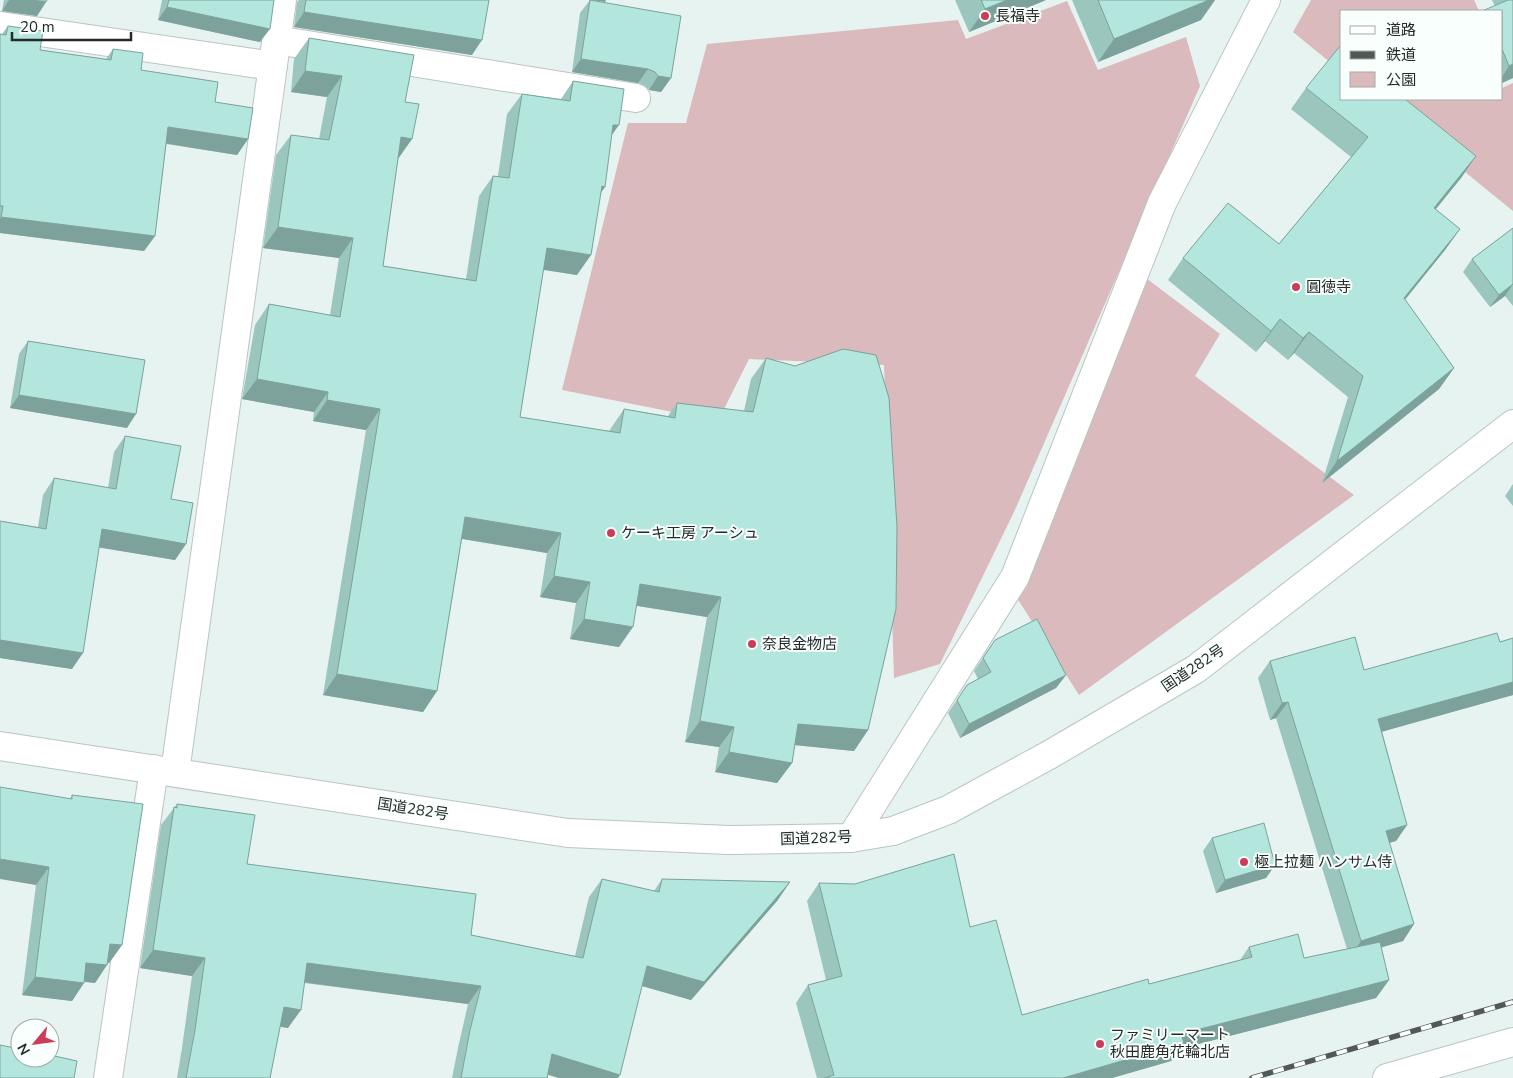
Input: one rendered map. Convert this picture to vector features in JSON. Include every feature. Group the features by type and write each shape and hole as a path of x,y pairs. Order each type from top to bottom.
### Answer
{"main road":[{"path":"108,1078 164,770 282,0"},
{"path":"851,838 1014,578 1162,203 1266,0"},
{"path":"0,26 275,53 636,98"},
{"name":"国道282号","path":"0,746 568,833 729,840 851,838 893,831 948,810 1049,755 1196,669 1513,424"},
{"path":"1400,1076 1513,1042"}],"green space":[{"path":"1311,0 1474,0 1479,10 1340,10 1340,70 1293,32"},
{"path":"1067,1 1098,70 1186,37 1200,86 1014,512 940,664 894,678 884,365 749,359 718,421 562,390 628,123 686,123 707,44 958,20 966,39"},
{"path":"1513,83 1513,211 1376,100 1503,100 1503,88"},
{"path":"1146,278 1220,334 1195,376 1354,495 1079,695 1015,595"}],"building":[{"path":"30,0 47,0 46,2"},
{"path":"169,0 274,0 270,29 167,7"},
{"path":"306,0 489,0 482,40 304,12"},
{"path":"590,0 681,16 671,78 658,76 655,72 648,69 581,59"},
{"path":"981,0 1007,0 985,9"},
{"path":"1098,0 1209,0 1114,39"},
{"path":"1508,0 1513,0 1513,64 1509,66 1503,51 1503,10 1484,10"},
{"path":"8,26 43,31 40,50 111,60 113,49 143,53 141,70 218,82 215,102 253,108 248,139 168,127 155,236 1,217 3,206 0,206 0,34 6,35"},
{"path":"309,38 414,55 405,102 419,104 412,139 401,137 383,266 476,281 493,176 509,178 522,94 570,101 573,81 624,89 619,125 613,125 605,187 602,186 591,255 547,248 520,417 620,433 624,409 675,418 677,403 753,412 766,358 795,366 843,349 876,355 889,398 897,527 896,609 868,730 798,724 792,763 729,752 734,727 700,721 721,597 640,584 633,627 584,619 590,582 554,576 561,533 465,517 437,691 337,674 380,409 327,400 328,392 257,379 269,304 340,317 353,238 278,227 291,135 329,140 342,76 305,71"},
{"path":"1340,46 1340,100 1406,100 1476,156 1434,208 1460,229 1404,298 1454,368 1337,461 1363,376 1309,332 1303,338 1280,319 1271,331 1183,258 1228,203 1279,244 1368,137 1306,88"},
{"path":"1513,228 1513,284 1499,295 1472,259"},
{"path":"28,341 145,360 136,414 19,395"},
{"path":"125,436 181,446 171,499 193,503 186,544 102,529 83,653 0,640 0,521 46,529 54,478 116,489"},
{"path":"1037,619 1066,675 969,724 957,700 967,685 991,672 983,658 995,640"},
{"path":"1497,633 1500,642 1513,638 1513,682 1378,719 1407,825 1386,831 1414,924 1361,941 1288,702 1282,703 1270,661 1355,637 1364,670"},
{"path":"0,787 72,799 72,795 143,804 122,945 110,944 107,965 86,963 84,983 35,977 49,867 0,859"},
{"path":"177,804 255,815 247,864 476,894 471,935 583,958 602,879 659,892 662,879 790,882 704,982 647,966 620,1075 552,1054 547,1078 461,1078 481,986 307,963 301,1010 284,1007 270,1078 186,1078 205,958 153,950 174,807 177,808"},
{"path":"1264,823 1275,865 1225,880 1212,838"},
{"path":"954,854 970,927 996,920 1022,1015 1148,979 1149,984 1252,957 1249,947 1298,934 1304,958 1380,942 1389,980 1181,1034 1184,1043 1063,1078 824,1078 834,1075 808,985 842,976 819,883 855,884"},
{"path":"0,1045 10,1047 10,1068 60,1068 60,1057 77,1061 74,1078 0,1078"}],"railway":[{"path":"1252,1078 1513,1002"}],"place":[{"name":"長福寺","path":"985,16"},
{"name":"圓徳寺","path":"1296,287"},
{"name":"ケーキ工房 アーシュ","path":"611,533"},
{"name":"奈良金物店","path":"752,644"},
{"name":"極上拉麺 ハンサム侍","path":"1244,862"},
{"name":"ファミリーマート 秋田鹿角花輪北店","path":"1100,1044"}]}
